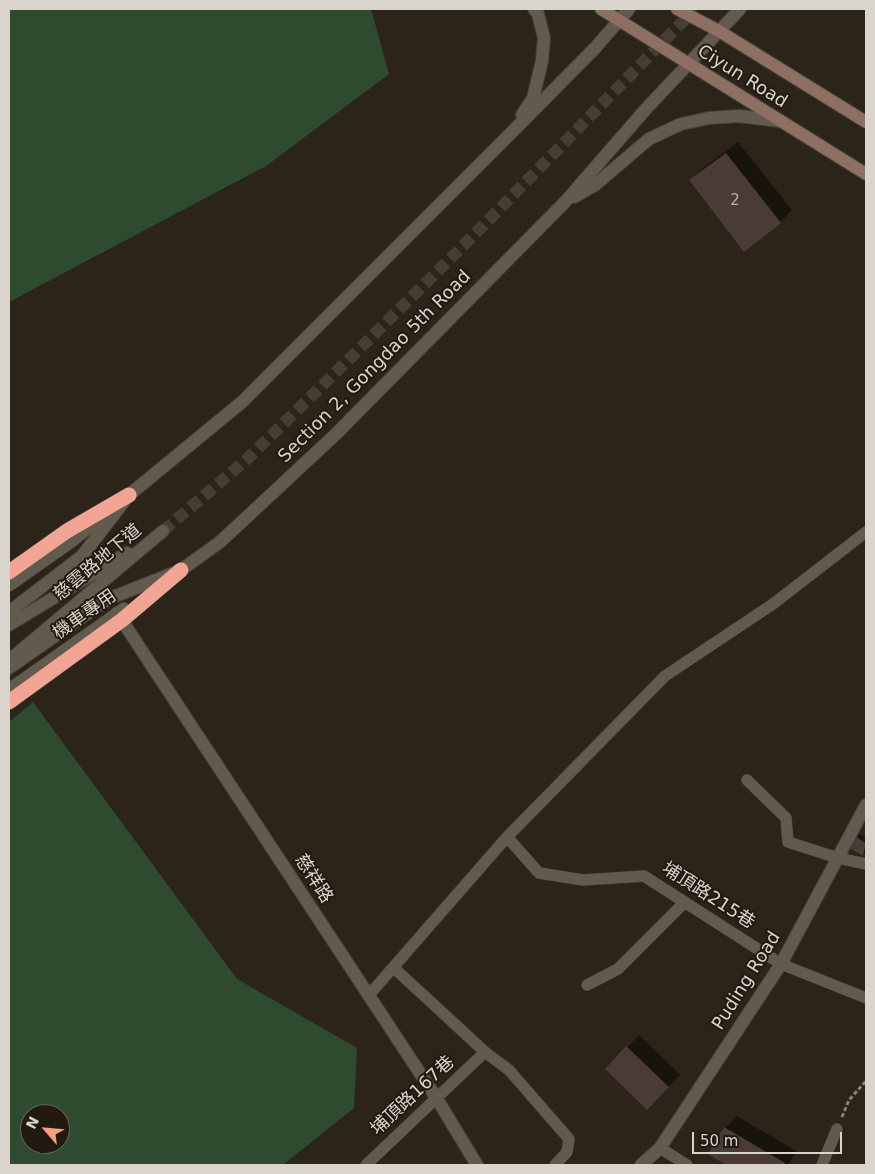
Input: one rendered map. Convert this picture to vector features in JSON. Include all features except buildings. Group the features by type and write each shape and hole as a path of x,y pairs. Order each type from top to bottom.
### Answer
{"highway":[{"path":"9,572 67,531 129,495"},
{"path":"9,702 181,570"}],"main road":[{"name":"Ciyun Road","path":"600,9 866,174"},
{"name":"Ciyun Road","path":"677,9 719,31 866,122"}],"street":[{"path":"511,133 533,98 542,60 544,38 538,14 534,9"},
{"path":"9,612 82,556 129,495 242,402 595,48 618,19 629,9"},
{"name":"Section 2, Gongdao 5th Road","path":"9,668 108,599 181,570 220,542 336,434 565,202 645,110 740,9"},
{"path":"565,202 595,186 649,139 681,124 710,118 739,116 779,120"},
{"name":"慈雲路地下道","path":"9,625 163,531 9,660"},
{"name":"慈祥路","path":"120,617 438,1099 477,1165"},
{"name":"Puding Road","path":"641,1165 660,1148 781,964 866,805"}],"lane":[{"path":"9,586 73,541 129,495"},
{"path":"369,994 507,838 666,676 773,604 866,532"},
{"name":"機車專用","path":"9,689 120,617"},
{"path":"747,780 786,818 788,842 838,858 866,864"},
{"name":"埔頂路215巷","path":"507,838 539,873 583,880 644,876 781,964 866,998"},
{"path":"587,985 618,969 685,902"},
{"path":"394,968 485,1052 509,1070 569,1139 566,1152 555,1165"},
{"name":"埔頂路167巷","path":"366,1165 438,1099 485,1052"},
{"path":"822,1165 837,1129"},
{"path":"660,1148 687,1165"}],"path":[{"path":"837,1129 849,1100 866,1081"}],"green space":[{"path":"9,9 371,9 389,74 266,166 9,302"},
{"path":"33,702 237,979 357,1048 354,1108 283,1165 9,1165 9,722"}],"tunnel":[{"path":"163,531 246,460 328,380 464,245 695,9"}]}
